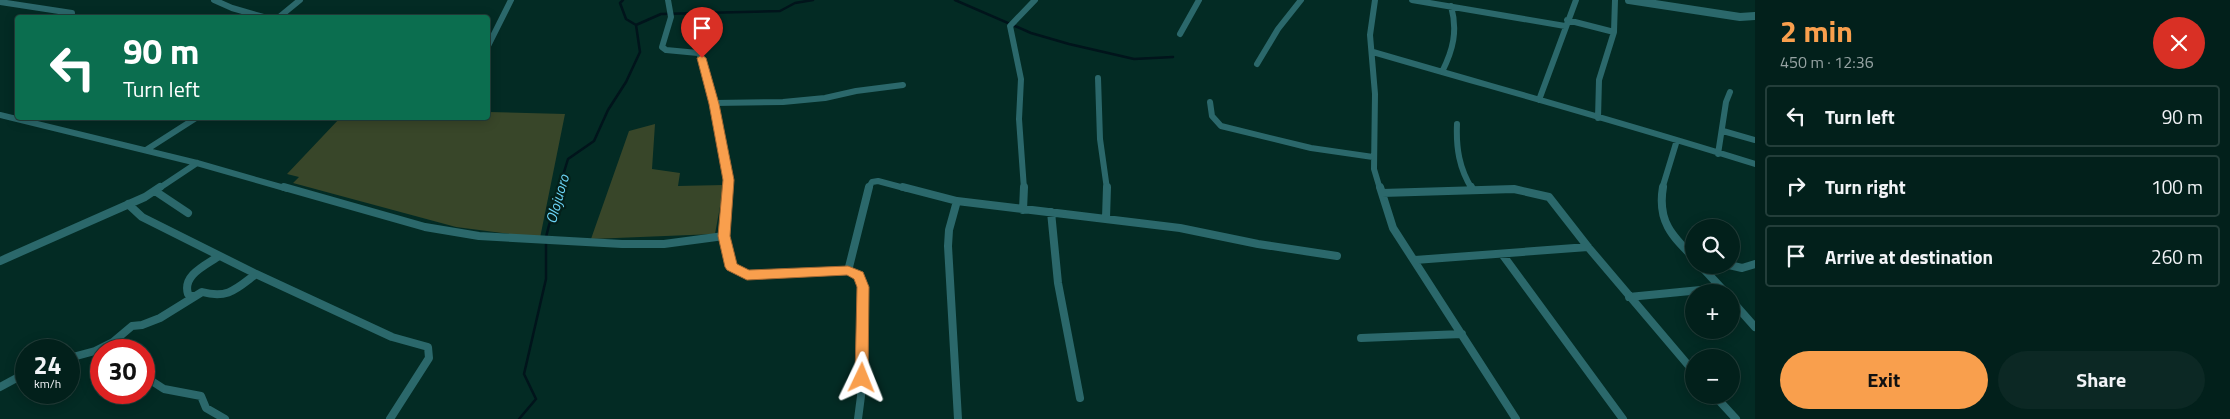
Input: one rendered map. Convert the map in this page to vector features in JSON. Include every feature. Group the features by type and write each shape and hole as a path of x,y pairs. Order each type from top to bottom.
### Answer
{"street":[{"path":"214,0 232,8 257,15"},
{"path":"282,15 300,0"},
{"path":"490,40 511,0"},
{"path":"668,0 671,15 662,47 666,50 698,53 702,58 714,104 729,180 724,236 732,267 747,275 848,271 859,276 863,282 862,387 858,419"},
{"path":"1023,210 1025,179 1019,119 1022,79 1012,24 1035,0"},
{"path":"1180,34 1199,0"},
{"path":"1257,64 1278,29 1301,0"},
{"path":"1375,0 1370,35 1373,52 1371,59 1375,94 1373,157 1374,170 1392,228 1415,260 1516,419"},
{"path":"1412,0 1614,32"},
{"path":"1539,100 1576,0"},
{"path":"1598,118 1599,80 1614,32 1615,0"},
{"path":"1629,0 1740,17 1755,16"},
{"path":"0,2 72,13"},
{"path":"1442,72 1454,42 1456,21 1451,6"},
{"path":"1373,52 1598,118 1650,131 1718,154 1755,164"},
{"path":"1098,78 1100,139 1108,192 1106,218"},
{"path":"714,104 825,98 856,91 903,85"},
{"path":"1718,154 1726,102 1730,92"},
{"path":"1210,102 1209,110 1214,120 1221,126 1311,148 1373,157"},
{"path":"0,115 15,119"},
{"path":"21,120 197,163 425,227 479,236 561,242 664,244 724,236"},
{"path":"146,150 193,120"},
{"path":"1457,124 1456,152 1466,179 1472,189"},
{"path":"1723,131 1755,140"},
{"path":"1677,140 1664,179 1661,206 1663,218 1676,240 1685,249"},
{"path":"0,261 128,204 155,190 197,163"},
{"path":"848,271 868,189 872,182 878,181 957,201 1180,228 1258,244 1336,256"},
{"path":"1382,193 1514,189 1549,198 1685,361"},
{"path":"155,190 188,212"},
{"path":"957,201 949,230 948,246 958,419"},
{"path":"128,204 142,217 256,274 392,337 428,347 429,358 390,419"},
{"path":"1051,212 1058,283 1080,398"},
{"path":"1415,260 1588,247"},
{"path":"1502,254 1623,419"},
{"path":"193,296 188,294 185,289 186,284 197,271 219,256"},
{"path":"1740,268 1755,264"},
{"path":"117,339 132,326 142,326 161,319 193,296 202,292 215,296 225,296 256,274"},
{"path":"1708,274 1717,284"},
{"path":"1629,296 1685,292"},
{"path":"1740,310 1755,327"},
{"path":"1361,338 1462,334"},
{"path":"0,387 15,380"},
{"path":"155,383 164,388 201,396 206,408 225,419"},
{"path":"1722,404 1736,419"}],"green space":[{"path":"490,112 565,114 540,238 456,227 293,183 299,177 287,174 338,120 490,120"},
{"path":"655,124 652,169 680,173 678,186 724,185 715,234 591,239 629,131"}],"waterway":[{"name":"Olojuoro","path":"623,0 620,3 626,19 636,25"},
{"path":"636,25 661,14 780,11 795,3 813,0"},
{"path":"955,0 1031,33 1069,44 1134,59 1173,57"},
{"name":"Olojuoro","path":"519,419 536,399 524,374 546,279 546,237 556,198 568,159 594,141 608,110 626,82 640,52 636,25"}],"route":[{"path":"702,58 714,104 729,180 724,236 732,267 747,275 848,271 859,276 863,282 862,378"}]}
